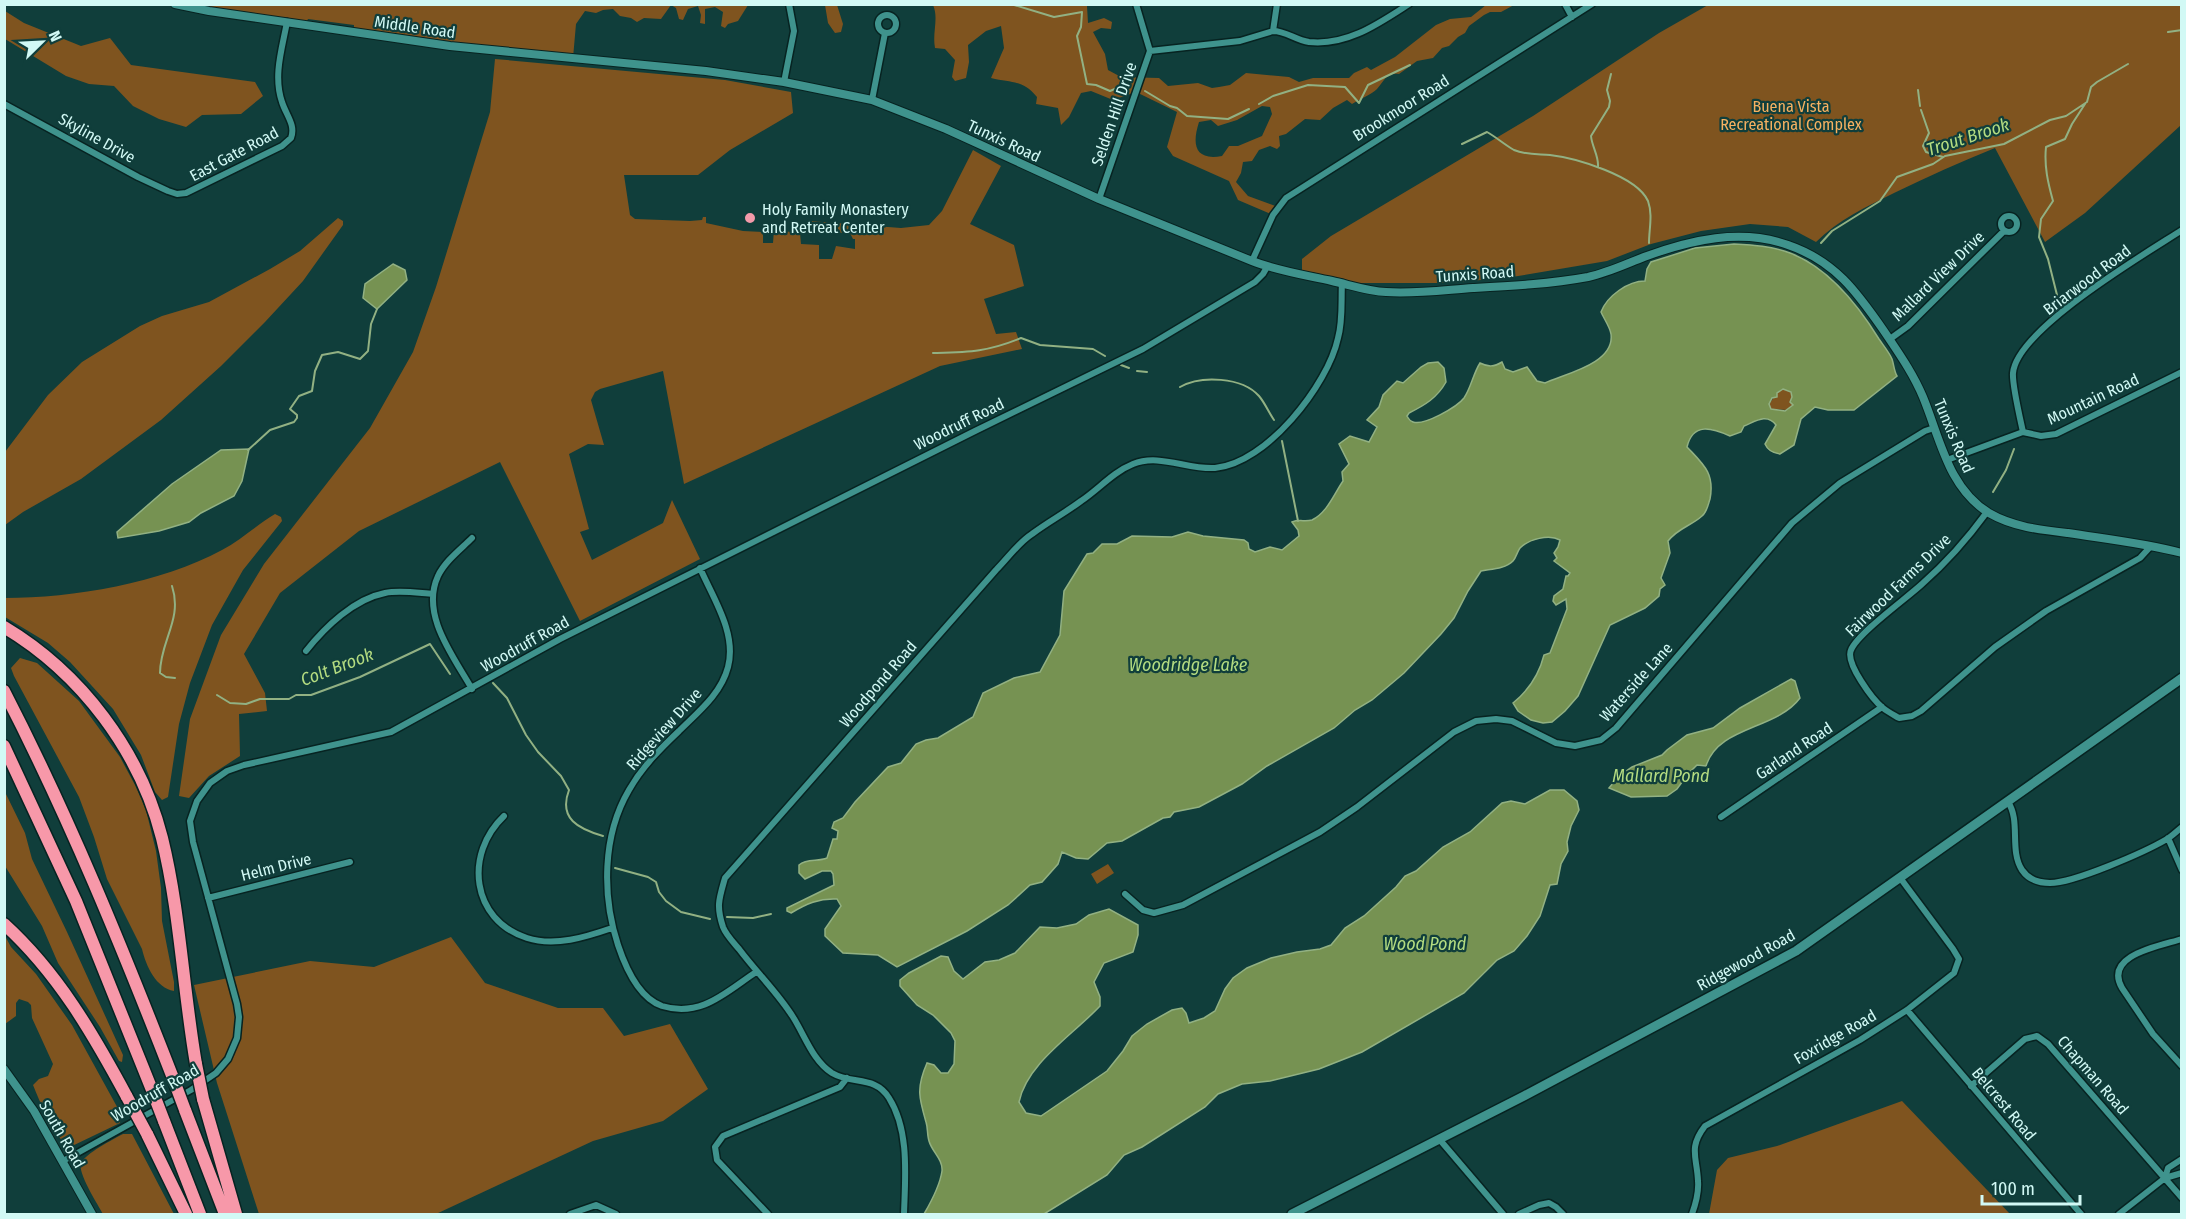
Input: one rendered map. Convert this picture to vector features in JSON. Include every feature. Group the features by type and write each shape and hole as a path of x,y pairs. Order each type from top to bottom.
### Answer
{"highway":[{"path":"4,627 19,636 65,673 99,711 131,760 149,800 161,836 168,869 203,1099 236,1215"},
{"path":"4,691 53,791 99,894 225,1215"},
{"path":"4,746 80,909 200,1215"},
{"path":"4,924 35,955 63,989 93,1034 147,1134 186,1215"}],"main road":[{"name":"Ridgewood Road","path":"1292,1215 1440,1140 1796,951 1901,879 2181,678"}],"street":[{"name":"Middle Road","path":"175,4 450,46 654,66"},
{"path":"784,82 794,32 789,4"},
{"name":"Selden Hill Drive","path":"1099,199 1150,51 1136,4"},
{"path":"1273,31 1276,4"},
{"path":"1150,51 1240,41 1273,31 1307,42 1335,41 1366,31 1408,4"},
{"path":"1565,4 1572,17"},
{"name":"Brookmoor Road","path":"1252,261 1273,215 1287,198 1592,4"},
{"name":"East Gate Road","path":"177,194 197,189 282,146 291,138 293,127 282,104 277,78 287,22"},
{"path":"872,100 885,33"},
{"name":"Tunxis Road","path":"654,66 784,82 872,100 946,129 1099,199 1267,267 1383,292 1541,283 1599,274 1664,249 1736,236 1787,244 1802,250 1839,273 1860,296 1915,380 1947,460 1962,489 1987,512 2021,526 2151,546 2181,553"},
{"name":"Skyline Drive","path":"4,104 138,177 177,194"},
{"name":"Briarwood Road","path":"2023,432 2013,372 2024,348 2060,313 2108,277 2181,230"},
{"name":"Mallard View Drive","path":"1890,339 1908,326 2004,231"},
{"name":"Woodruff Road","path":"63,1161 190,1090 216,1072 232,1050 237,1038 239,1017 234,990 193,842 190,821 204,789 214,780 227,771 244,765 392,732 560,639 1143,349 1255,282 1267,267"},
{"name":"Woodpond Road","path":"904,1215 906,1170 902,1132 889,1097 872,1082 846,1078 833,1073 821,1064 776,992 756,972 724,930 718,905 725,879 1029,535 1083,500 1114,474 1135,463 1154,460 1217,468 1246,457 1281,431 1311,395 1333,355 1340,325 1342,283"},
{"name":"Mountain Road","path":"1947,460 2023,432 2041,436 2056,434 2181,372"},
{"name":"Waterside Lane","path":"1125,894 1143,910 1154,913 1183,905 1320,832 1358,807 1454,732 1476,721 1496,719 1512,722 1556,743 1575,746 1600,740 1616,728 1792,523 1840,483 1925,431 1934,428"},
{"name":"Fairwood Farms Drive","path":"1882,707 1853,669 1850,651 1859,639 1931,576 1987,512"},
{"path":"472,538 438,576 433,594 434,611 440,632 472,689"},
{"path":"1882,707 1899,718 1921,711 1995,647 2046,611 2140,558 2151,546"},
{"name":"Ridgeview Drive","path":"700,568 728,630 731,649 729,666 723,682 714,695 650,760 627,792 609,849 608,906 612,928 623,959 636,982 658,1004 674,1009 690,1010 706,1004 756,972"},
{"path":"306,651 320,633 354,607 373,596 387,592 433,594"},
{"name":"Garland Road","path":"1721,817 1882,707"},
{"path":"2008,802 2013,810 2018,861 2022,870 2038,882 2058,882 2094,871 2168,838 2181,827"},
{"path":"504,816 487,836 479,855 478,873 481,890 487,907 497,920 509,930 528,938 550,941 572,940 612,928"},
{"path":"2168,838 2181,870"},
{"name":"Helm Drive","path":"208,898 350,862"},
{"name":"Foxridge Road","path":"1692,1215 1699,1183 1694,1147 1696,1137 1705,1126 1860,1040 1906,1010 1954,973 1959,959 1901,879"},
{"path":"2181,939 2131,956 2122,962 2118,982 2153,1034 2181,1066"},
{"name":"Belcrest Road","path":"1906,1010 2081,1215"},
{"name":"Chapman Road","path":"1971,1086 2025,1039 2037,1036 2048,1044 2181,1198"},
{"name":"South Road","path":"4,1069 34,1111 92,1215"},
{"path":"768,1215 717,1160 715,1147 723,1136 840,1087 846,1078"},
{"path":"1440,1140 1503,1215"},
{"path":"2165,1178 2168,1168 2181,1160"},
{"path":"2119,1215 2165,1178 2181,1173"},
{"path":"1519,1215 1539,1205 1549,1203 1563,1215"},
{"path":"570,1215 597,1205 616,1215"}],"green space":[{"path":"175,5 671,5 661,19 644,18 637,22 620,16 613,9 596,13 585,11 576,24 573,58 354,32 354,25 308,19 305,25"},
{"path":"671,5 748,5 738,21 728,24 725,28 721,26 723,12 715,7 705,9 705,24 700,23 701,15 698,6 688,9 683,20 679,19 676,8"},
{"path":"825,5 837,5 843,24 841,32 835,33 828,23"},
{"path":"933,5 1089,5 1087,6 1088,23 1104,18 1112,22 1111,29 1101,28 1093,32 1105,54 1108,70 1121,77 1159,78 1168,86 1198,83 1212,88 1230,85 1246,73 1289,77 1299,82 1313,78 1349,78 1367,67 1371,70 1395,57 1436,25 1450,19 1471,17 1486,5 1514,5 1501,12 1490,12 1484,15 1449,46 1442,48 1433,58 1417,61 1399,74 1388,75 1372,93 1352,104 1347,100 1333,108 1320,120 1305,119 1286,134 1279,136 1280,146 1277,149 1270,146 1259,150 1252,161 1243,162 1236,182 1248,196 1278,207 1273,215 1238,200 1229,181 1173,156 1167,147 1177,112 1136,92 1113,100 1091,91 1081,93 1069,117 1061,125 1058,108 1036,104 1037,97 1022,85 991,78 1004,48 1001,26 986,31 968,45 969,62 966,78 955,81 952,77 955,60 945,49 935,48","holes":["1262,106 1270,107 1272,114 1262,136 1238,146 1229,146 1222,156 1206,156 1197,149 1196,137 1199,122 1211,120 1218,126 1237,120"]},
{"name":"Buena Vista Recreational Complex","path":"1708,5 2181,5 2181,125 2085,213 2045,242 1995,148 1931,175 1863,209 1834,227 1816,242 1788,227 1750,224 1701,231 1651,244 1607,261 1512,277 1450,283 1352,283 1312,272 1302,272 1302,259 1331,236 1533,116 1659,33"},
{"path":"5,11 24,23 81,46 110,38 131,65 255,82 263,96 241,114 202,115 186,127 159,119 133,106 114,86 89,84 66,76 5,39"},
{"path":"495,59 725,80 791,92 793,113 730,150 698,175 624,175 630,215 635,219 690,221 702,220 706,217 706,223 743,231 763,232 763,243 773,243 774,230 800,233 801,244 819,245 819,259 832,259 836,246 855,249 855,239 850,233 808,232 809,221 901,228 929,225 942,211 973,150 1001,166 970,224 1014,245 1024,286 984,299 996,334 1016,332 1022,349 940,366 684,484 663,371 600,389 595,392 591,400 604,445 588,444 569,454 589,529 580,532 592,560 663,523 672,500 700,559 580,621 500,462 359,531 280,593 244,654 265,693 267,711 239,714 240,756 209,776 189,798 179,796 190,719 221,635 264,564 370,428 413,352 436,287 490,112"},
{"path":"338,218 343,221 343,225 303,281 221,366 161,420 81,479 23,512 5,525 5,452 48,395 82,362 140,326 162,316 209,302 270,269 300,251"},
{"path":"1783,389 1791,392 1790,402 1793,405 1788,410 1771,409 1769,404"},
{"path":"275,514 281,517 282,521 243,570 212,625 190,683 179,724 168,797 162,800 155,792 141,755 113,709 70,662 48,643 5,617 5,598 87,592 144,580 198,562 222,550"},
{"path":"20,658 37,663 79,701 120,757 135,785 146,810 156,851 161,888 162,921 174,991 162,986 153,975 107,879 79,797 14,676 11,668"},
{"path":"5,792 25,833 32,859 123,1055 122,1062 119,1061 100,1027 58,963 42,926 5,866"},
{"path":"1108,864 1114,873 1097,884 1091,874"},
{"path":"5,936 11,947 36,974 72,1025 121,1114 120,1123 70,1147 54,1129 33,1085 39,1079 48,1076 53,1064 32,1018 31,1005 19,999 16,1003 16,1016 5,1024"},
{"path":"451,937 485,983 558,1008 603,1008 624,1036 670,1024 708,1089 663,1121 593,1141 436,1214 259,1214 217,1083 194,985 310,961 374,967"},
{"path":"1902,1101 2010,1214 1709,1214 1717,1170 1728,1158 1777,1146"},
{"path":"123,1134 132,1134 174,1214 103,1214 85,1181 81,1163 93,1151"}],"water":[{"name":"Woodridge Lake","path":"1734,244 1755,245 1790,253 1804,259 1840,288 1871,326 1892,359 1897,376 1854,410 1828,410 1815,407 1801,419 1794,445 1780,454 1771,451 1765,444 1776,425 1769,419 1753,422 1744,426 1741,432 1730,436 1710,429 1698,430 1694,434 1687,447 1706,470 1711,482 1710,499 1706,510 1698,519 1668,541 1670,553 1661,578 1665,585 1660,589 1659,596 1645,608 1610,625 1578,696 1552,722 1543,723 1531,720 1518,711 1513,703 1533,682 1544,655 1550,653 1567,609 1566,599 1556,605 1553,601 1554,596 1563,589 1566,576 1570,573 1554,561 1557,558 1554,553 1560,540 1545,538 1524,545 1513,561 1506,566 1481,571 1454,618 1441,634 1404,673 1334,728 1267,766 1242,784 1199,807 1174,812 1170,817 1163,818 1122,841 1107,843 1088,859 1076,858 1062,852 1058,864 1042,882 1030,885 1008,905 967,931 897,967 878,955 843,953 825,936 825,929 841,906 837,899 813,902 791,913 787,911 787,908 834,885 831,871 822,871 805,879 799,873 799,865 827,858 833,839 837,839 838,831 832,828 834,822 843,818 888,767 901,763 916,744 938,738 973,717 983,693 1014,678 1040,672 1060,635 1064,591 1087,554 1093,553 1102,544 1117,544 1132,536 1172,537 1188,532 1203,536 1244,540 1248,543 1249,549 1255,552 1270,547 1282,550 1299,536 1292,522 1312,520 1330,503 1343,481 1342,472 1349,464 1339,444 1350,436 1369,442 1377,427 1367,420 1379,407 1383,395 1397,381 1403,383 1428,363 1438,362 1444,368 1446,382 1439,392 1407,416 1411,421 1418,422 1440,415 1460,402 1480,363 1491,366 1502,362 1505,369 1513,372 1527,367 1537,381 1545,383 1587,366 1605,353 1610,344 1611,334 1601,312 1608,300 1619,290 1645,281 1651,262 1695,248","holes":["1783,389 1791,392 1790,402 1793,405 1785,411 1771,409 1769,404 1772,398 1777,397 1777,393"]},
{"path":"393,264 405,270 407,280 377,309 363,298 365,284"},
{"path":"249,449 242,481 234,496 189,522 159,531 118,538 117,532 172,484 221,450"},
{"name":"Mallard Pond","path":"1791,679 1795,681 1800,698 1790,708 1722,743 1712,753 1706,766 1697,765 1677,789 1667,796 1631,797 1609,788 1619,776 1632,767 1662,755 1687,735 1713,728 1740,708"},
{"name":"Wood Pond","path":"1550,790 1564,790 1577,801 1579,810 1571,826 1567,842 1568,851 1561,864 1557,884 1550,885 1540,916 1527,936 1514,951 1497,960 1464,993 1362,1052 1319,1069 1270,1081 1242,1084 1218,1094 1205,1107 1142,1147 1124,1155 1107,1175 1044,1214 924,1214 937,1188 942,1167 928,1139 927,1124 920,1099 921,1079 927,1063 934,1065 941,1073 948,1073 954,1064 955,1041 951,1033 933,1015 917,1005 900,986 900,980 909,973 941,956 948,957 954,971 963,979 985,962 999,960 1015,953 1040,927 1057,928 1076,924 1089,915 1109,909 1138,925 1138,935 1133,952 1104,963 1094,982 1100,997 1100,1006 1031,1074 1019,1102 1026,1113 1041,1116 1107,1071 1132,1036 1147,1024 1172,1010 1182,1008 1189,1023 1204,1018 1215,1011 1233,978 1247,968 1271,958 1331,945 1345,928 1364,916 1405,876 1416,871 1443,847 1470,832 1502,803 1511,801 1525,804"}],"waterway":[{"path":"1011,4 1054,17 1082,12 1081,27 1077,36 1087,84 1110,91 1124,85 1130,86"},
{"name":"Trout Brook","path":"2168,32 2182,30"},
{"name":"Trout Brook","path":"1821,243 1832,231 1880,201 1897,177 1933,164 1945,156 2004,144 2050,120 2066,116 2087,102 2091,87 2128,64"},
{"path":"1259,104 1273,96 1308,85 1345,87 1359,103 1368,85 1410,65"},
{"path":"1598,167 1591,136 1609,107 1607,90 1611,74"},
{"path":"1918,90 1920,106"},
{"path":"1145,91 1187,116 1228,119 1249,109"},
{"path":"2057,295 2048,259 2039,237 2041,219 2053,201 2047,174 2046,147 2065,139 2085,104"},
{"path":"1921,110 1929,133 1923,146 1926,152 1943,157"},
{"path":"1462,144 1487,132 1518,152 1575,160 1619,176 1642,192 1648,201 1651,217 1649,243"},
{"path":"248,450 270,430 294,422 297,415 290,409 299,396 312,391 315,371 322,355 338,352 360,359 368,351 371,324 377,309"},
{"path":"933,353 978,350 1021,338 1040,345 1093,349 1105,356"},
{"path":"1121,365 1129,368"},
{"path":"1137,371 1147,372"},
{"path":"1180,387 1189,383 1210,380 1242,385 1259,396 1274,420"},
{"path":"1282,441 1298,521"},
{"path":"1993,492 2006,470 2014,449"},
{"name":"Colt Brook","path":"172,586 175,609 163,651 160,673 166,677 175,678"},
{"name":"Colt Brook","path":"217,695 230,703 246,704 260,699 289,699 296,695 311,695 360,677 430,644 450,674"},
{"name":"Colt Brook","path":"493,683 507,698 526,735 538,752 561,776 569,790 566,808 573,821 586,830 603,836"},
{"name":"Colt Brook","path":"615,868 648,877 656,882 659,892 666,901 681,912 710,919"},
{"name":"Colt Brook","path":"727,917 753,918 771,914"}],"place":[{"name":"Holy Family Monastery and Retreat Center","path":"750,218"}]}
